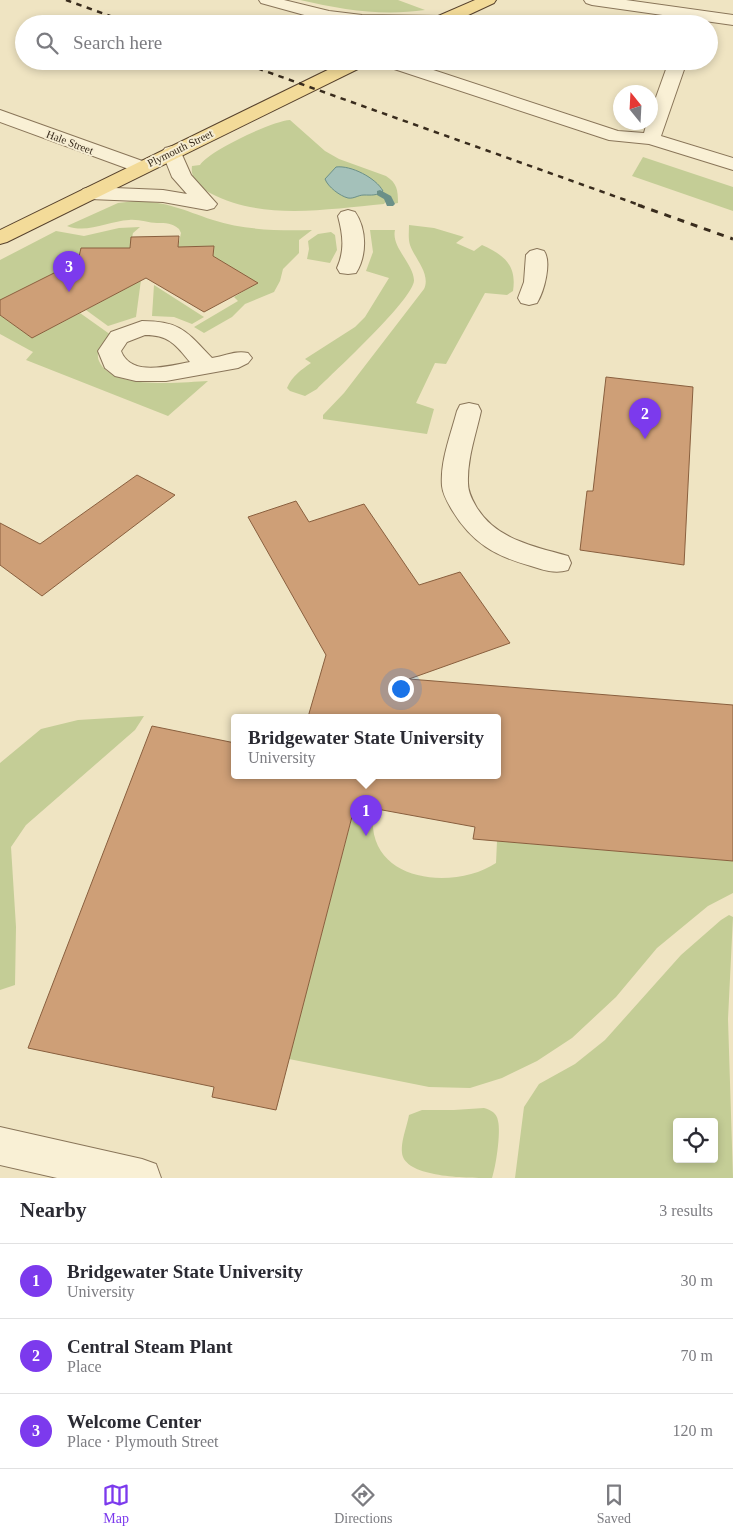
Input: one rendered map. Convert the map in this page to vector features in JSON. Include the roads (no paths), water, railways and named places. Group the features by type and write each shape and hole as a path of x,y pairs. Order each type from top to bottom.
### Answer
{"main road":[{"path":"455,15 488,0"},
{"name":"Plymouth Street","path":"0,238 341,70"}],"street":[{"path":"267,0 310,15"},
{"path":"592,0 671,15"},
{"path":"289,7 329,15"},
{"path":"718,20 733,20"},
{"path":"415,70 616,136 651,139 733,164"},
{"path":"651,139 675,70"},
{"name":"Hale Street","path":"0,116 141,167"},
{"path":"90,193 163,196 207,204 182,177 172,152"},
{"path":"348,216 355,244 353,257 348,268"},
{"path":"529,298 535,282 537,255"},
{"path":"207,366 230,363 240,358"},
{"path":"469,411 454,480 458,496 466,513 477,527 511,551 558,563"},
{"path":"0,1146 142,1178"}],"water":[{"path":"336,167 349,168 362,173 375,181 383,191 381,193 352,198 341,195 331,188 325,179"}],"waterway":[{"path":"380,193 388,198 390,204"}],"railway":[{"path":"66,0 107,15"},
{"path":"262,70 642,206"},
{"path":"638,205 733,239"}],"place":[{"name":"Welcome Center","path":"69,292"},
{"name":"Central Steam Plant","path":"645,439"},
{"name":"Bridgewater State University","path":"366,836"}]}
